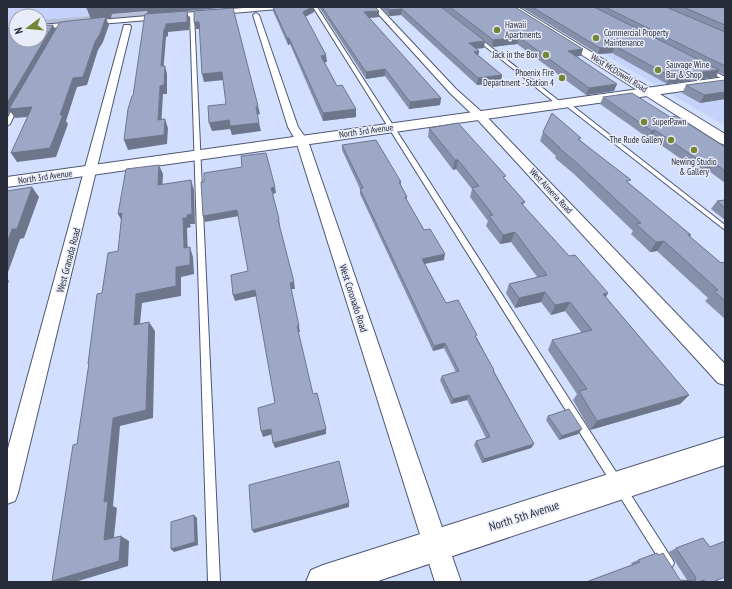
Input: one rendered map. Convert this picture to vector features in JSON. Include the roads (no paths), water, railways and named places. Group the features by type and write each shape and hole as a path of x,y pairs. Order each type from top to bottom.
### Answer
{"street":[{"path":"187,7 189,15"},
{"path":"48,28 60,29 279,7"},
{"name":"West Almeria Road","path":"375,7 453,91 480,116 725,377"},
{"name":"West McDowell Road","path":"512,7 725,140"},
{"name":"West Coronado Road","path":"256,16 293,127 302,141 448,582"},
{"name":"West Granada Road","path":"7,493 127,27"},
{"name":"North 3rd Avenue","path":"7,182 725,80"},
{"name":"North 5th Avenue","path":"323,582 725,451"}],"lane":[{"path":"315,7 671,569"},
{"path":"189,15 214,582"},
{"path":"470,33 725,228"},
{"path":"704,68 725,80"},
{"path":"7,124 22,98"}],"place":[{"name":"Hawaii Apartments","path":"497,30"},
{"name":"Commercial Property Maintenance","path":"596,38"},
{"name":"Jack in the Box","path":"546,55"},
{"name":"Sauvage Wine Bar & Shop","path":"658,70"},
{"name":"Phoenix Fire Department - Station 4","path":"562,78"},
{"name":"SuperPawn","path":"644,122"},
{"name":"The Rude Gallery","path":"671,140"},
{"name":"Newing Studio & Gallery","path":"694,150"}]}
